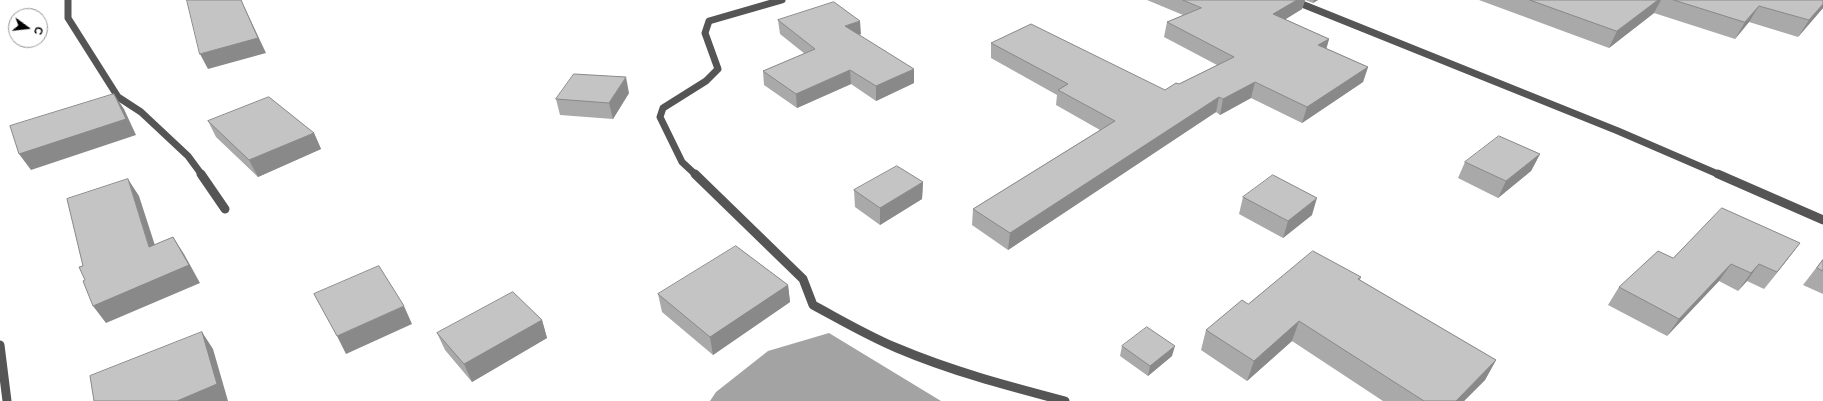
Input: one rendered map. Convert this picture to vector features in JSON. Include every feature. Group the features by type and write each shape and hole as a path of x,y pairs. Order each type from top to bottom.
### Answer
{"street":[{"path":"68,0 68,18 118,97 141,112 188,156 225,209"},
{"path":"782,0 710,21 705,33 718,69 706,81 663,108 660,116 682,162 803,279 813,305 874,338 922,358 1002,385 1065,401"},
{"path":"1292,0 1618,131 1823,220"},
{"path":"0,345 7,401"}],"shaded area":[{"path":"829,333 941,401 710,401 716,392 768,351"}],"building":[{"path":"187,0 241,0 258,38 200,54"},
{"path":"1183,0 1297,0 1273,14 1329,39 1318,45 1368,67 1307,107 1255,82 1223,99 1219,97 1010,233 973,209 1115,121 1058,90 1068,84 991,43 1031,24 1165,90 1176,83 1179,84 1234,57 1167,22 1201,8"},
{"path":"1530,0 1658,0 1617,31"},
{"path":"1674,0 1823,0 1823,4 1809,20 1759,6 1745,22"},
{"path":"834,2 860,21 845,26 914,69 876,86 850,70 796,94 763,71 815,49 778,20"},
{"path":"574,74 626,77 609,103 556,99"},
{"path":"114,94 126,119 19,154 10,126"},
{"path":"269,97 314,133 249,160 208,121"},
{"path":"1499,136 1540,154 1506,181 1465,162"},
{"path":"897,166 923,182 880,208 854,190"},
{"path":"1273,175 1317,198 1288,221 1243,197"},
{"path":"128,179 149,247 173,237 189,265 93,306 83,281 85,280 79,267 83,266 67,199"},
{"path":"1722,208 1800,243 1777,272 1759,264 1751,273 1731,264 1679,319 1619,287 1658,251 1673,258"},
{"path":"736,246 788,285 710,337 658,294"},
{"path":"1313,251 1361,277 1358,279 1496,360 1456,401 1424,401 1299,321 1254,361 1206,330 1242,300 1248,304"},
{"path":"1823,260 1823,271 1817,268"},
{"path":"379,266 404,306 337,336 314,294"},
{"path":"513,292 542,320 464,364 437,333"},
{"path":"1147,327 1175,346 1150,366 1122,346"},
{"path":"202,332 217,384 177,401 94,401 90,376"}]}
